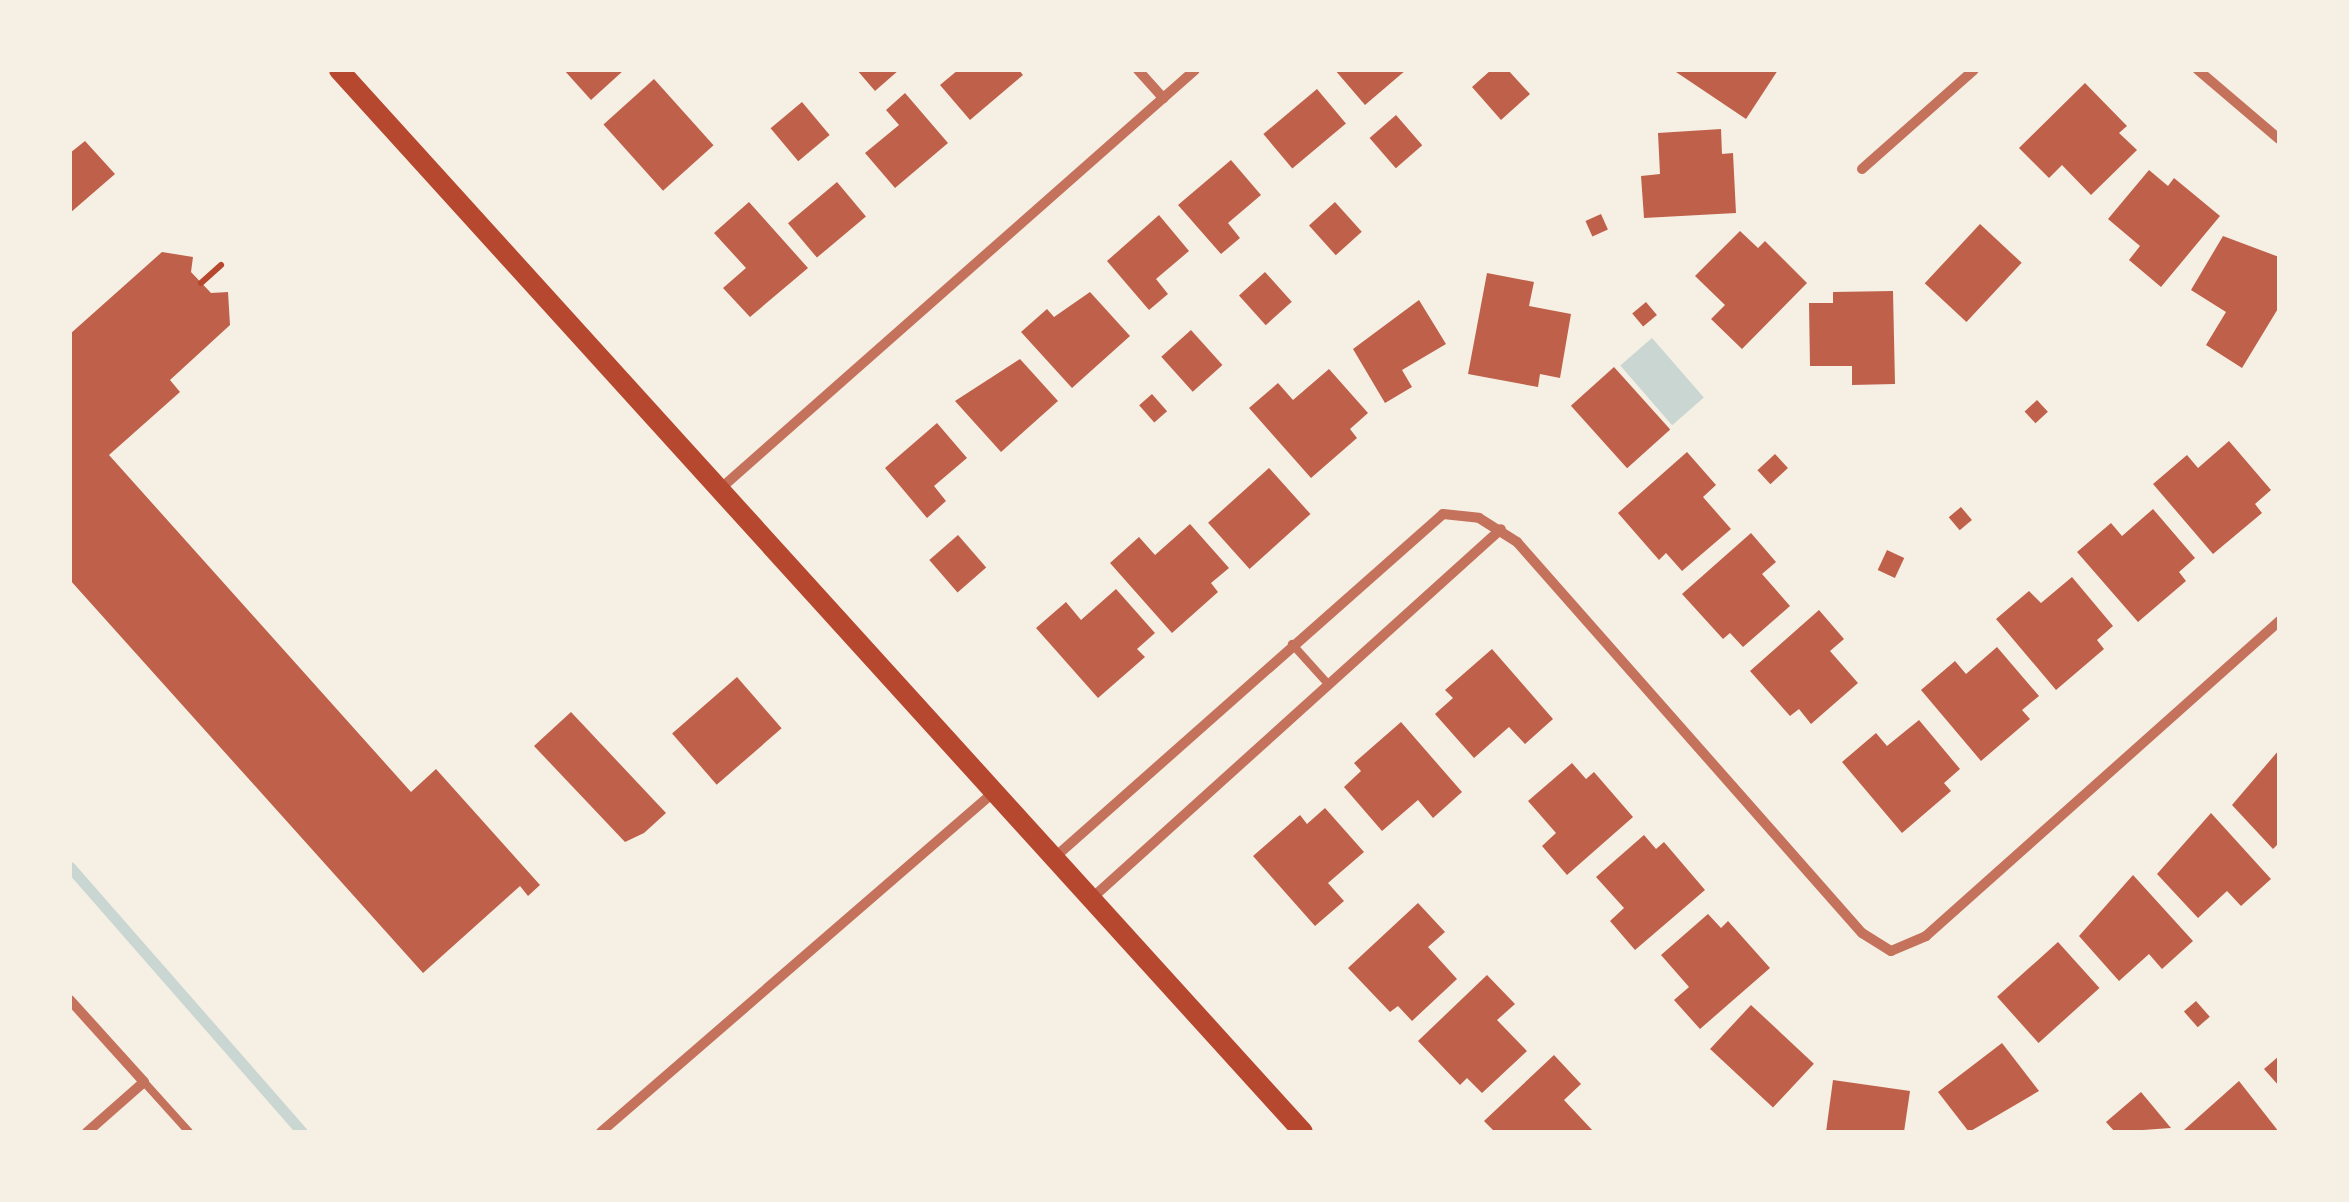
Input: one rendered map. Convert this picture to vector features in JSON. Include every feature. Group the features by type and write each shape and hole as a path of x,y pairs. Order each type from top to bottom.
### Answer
{"main road":[{"path":"339,70 1302,1132"}],"street":[{"path":"1138,70 1164,98"},
{"path":"720,489 1195,70"},
{"path":"1862,169 1974,70"},
{"path":"2198,70 2279,139"},
{"path":"1054,858 1430,520 1459,513 1501,530 1862,933 1890,950 1926,936 2279,621"},
{"path":"1090,900 1501,530"},
{"path":"601,1132 994,792"},
{"path":"70,1000 144,1082 87,1132"}],"lane":[{"path":"1292,644 1329,685"},
{"path":"144,1082 189,1132"}],"path":[{"path":"201,283 221,265"}],"shaded area":[{"path":"1652,338 1704,398 1672,425 1620,366"}],"building":[{"path":"564,70 624,70 591,100"},
{"path":"857,70 899,70 875,91"},
{"path":"958,70 1019,70 1023,75 970,120 940,85"},
{"path":"1335,70 1406,70 1365,105"},
{"path":"1491,70 1508,70 1530,94 1501,120 1472,87"},
{"path":"1673,70 1778,70 1746,119"},
{"path":"654,79 714,145 663,191 603,125"},
{"path":"2085,83 2127,126 2119,133 2137,150 2091,195 2062,165 2049,178 2019,148"},
{"path":"1317,89 1346,123 1292,168 1263,134"},
{"path":"905,93 948,143 895,188 865,153 899,125 886,110"},
{"path":"802,102 830,135 798,161 771,128"},
{"path":"1396,115 1422,145 1396,168 1370,138"},
{"path":"1721,129 1722,154 1733,153 1736,213 1644,218 1641,176 1660,174 1658,133"},
{"path":"85,141 115,174 70,213 70,153"},
{"path":"1231,160 1261,195 1228,223 1240,238 1221,254 1178,205"},
{"path":"2149,170 2168,186 2174,178 2220,216 2161,287 2129,260 2140,246 2108,219"},
{"path":"837,182 866,216 817,258 788,223"},
{"path":"749,202 808,268 750,317 723,288 746,268 714,233"},
{"path":"1335,202 1362,232 1336,255 1309,225"},
{"path":"1601,214 1608,230 1592,236 1585,221"},
{"path":"1159,215 1189,251 1156,279 1168,294 1149,310 1107,261"},
{"path":"1980,224 2022,263 1966,322 1925,283"},
{"path":"1740,231 1758,248 1765,241 1807,283 1742,349 1711,319 1725,305 1695,276"},
{"path":"2223,236 2279,257 2279,307 2242,368 2206,345 2226,312 2191,290"},
{"path":"162,252 193,257 191,272 211,293 228,292 230,325 170,380 180,392 109,455 411,792 436,769 540,885 528,896 520,886 423,973 70,580 70,334"},
{"path":"1265,272 1292,302 1266,325 1239,295"},
{"path":"1487,273 1534,282 1529,306 1571,314 1560,378 1540,374 1538,387 1468,374"},
{"path":"1893,291 1895,384 1852,385 1852,366 1810,366 1809,303 1833,303 1833,292"},
{"path":"1090,292 1130,336 1072,388 1021,332 1047,309 1054,317"},
{"path":"1419,300 1446,344 1402,370 1412,387 1385,403 1353,349"},
{"path":"1646,302 1657,315 1643,327 1632,314"},
{"path":"1191,330 1222,365 1193,392 1161,357"},
{"path":"1020,359 1058,401 1001,452 955,401"},
{"path":"1614,367 1670,429 1627,468 1571,406"},
{"path":"1329,369 1368,413 1350,429 1357,438 1311,478 1249,408 1278,383 1293,400"},
{"path":"1152,394 1167,411 1154,423 1139,405"},
{"path":"2037,400 2048,412 2035,423 2025,412"},
{"path":"937,423 967,458 934,486 946,501 927,518 885,468"},
{"path":"2229,441 2271,490 2255,504 2262,513 2213,554 2153,484 2187,455 2198,468"},
{"path":"1687,452 1716,485 1703,497 1731,529 1682,571 1666,553 1659,560 1618,513"},
{"path":"1775,454 1788,468 1770,484 1757,470"},
{"path":"1269,468 1310,514 1250,569 1208,523"},
{"path":"1961,507 1972,520 1960,530 1949,517"},
{"path":"2153,509 2195,558 2179,572 2186,581 2138,622 2077,552 2111,523 2122,536"},
{"path":"1190,524 1229,568 1211,583 1218,592 1172,633 1110,563 1139,537 1155,555"},
{"path":"1751,533 1776,562 1762,574 1790,606 1743,647 1730,633 1723,639 1682,594"},
{"path":"958,535 986,567 958,592 929,560"},
{"path":"1887,550 1904,558 1895,578 1878,570"},
{"path":"2072,577 2113,626 2097,640 2104,649 2056,690 1996,619 2029,591 2041,603"},
{"path":"1116,589 1155,633 1137,649 1145,657 1098,698 1036,628 1066,602 1081,620"},
{"path":"1819,610 1844,639 1830,651 1858,683 1811,724 1799,709 1790,716 1750,671"},
{"path":"1997,647 2039,696 2022,710 2030,719 1981,761 1921,690 1955,661 1966,674"},
{"path":"1492,649 1553,719 1525,744 1509,727 1474,758 1435,714 1453,698 1445,690"},
{"path":"737,677 782,728 717,785 672,733"},
{"path":"571,712 666,813 644,833 625,842 534,746"},
{"path":"1919,720 1960,769 1944,783 1951,791 1902,833 1842,762 1876,733 1887,746"},
{"path":"1401,722 1462,792 1433,818 1418,800 1382,831 1344,787 1361,771 1354,763"},
{"path":"2279,750 2279,843 2273,849 2232,805"},
{"path":"1572,763 1586,779 1594,772 1633,817 1567,875 1542,846 1556,833 1528,801"},
{"path":"1325,808 1364,852 1328,883 1344,901 1315,926 1253,856 1300,815 1307,824"},
{"path":"2211,813 2271,879 2241,906 2227,891 2198,918 2157,874"},
{"path":"1644,835 1656,849 1664,842 1705,890 1635,950 1610,921 1624,908 1596,877"},
{"path":"2133,875 2193,941 2162,969 2149,954 2119,981 2079,936"},
{"path":"1418,903 1445,932 1428,947 1457,979 1412,1021 1398,1006 1390,1012 1348,968"},
{"path":"1708,914 1721,928 1728,921 1770,968 1700,1029 1674,1000 1689,987 1661,955"},
{"path":"2058,942 2099,988 2039,1043 1997,997"},
{"path":"1487,975 1515,1004 1497,1020 1527,1051 1482,1093 1467,1078 1460,1085 1418,1041"},
{"path":"2196,1001 2210,1017 2198,1027 2184,1011"},
{"path":"1751,1005 1814,1064 1773,1108 1710,1049"},
{"path":"2002,1043 2039,1091 1969,1132 1938,1092"},
{"path":"1554,1055 1581,1084 1564,1100 1594,1132 1495,1132 1484,1121"},
{"path":"2279,1056 2279,1086 2264,1069"},
{"path":"1833,1080 1910,1091 1904,1132 1826,1132"},
{"path":"2239,1081 2279,1132 2184,1130"},
{"path":"2141,1092 2171,1128 2115,1132 2106,1122"}],"waterway":[{"path":"70,867 302,1132"}]}
